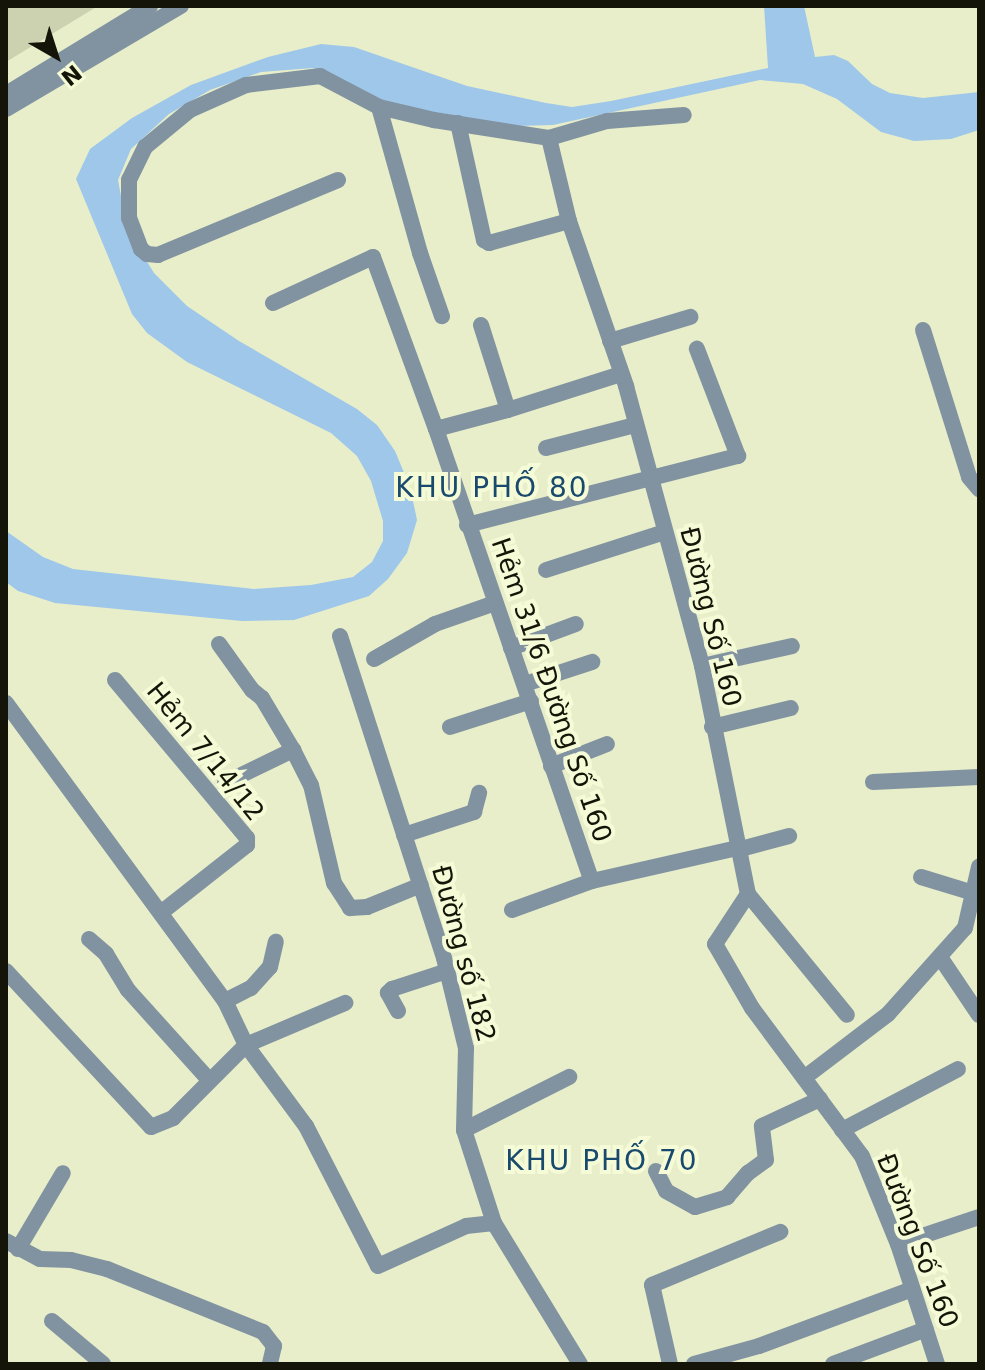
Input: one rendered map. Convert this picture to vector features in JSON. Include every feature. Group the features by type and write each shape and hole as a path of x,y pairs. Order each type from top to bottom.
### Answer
{"street":[{"path":"6,94 150,6"},
{"path":"6,109 181,6"},
{"path":"338,180 158,255 147,254 141,249 129,218 129,180 145,147 190,110 246,85 320,76 379,107 549,138 607,121 684,115"},
{"path":"379,107 420,253 442,316"},
{"path":"458,123 484,240 489,243 569,221"},
{"name":"Đường Số 160","path":"549,138 569,221 621,374 702,666 748,894 715,944 752,1008 862,1156 898,1244 937,1364"},
{"name":"Hẻm 31/6 Đường Số 160","path":"273,303 373,257 436,429 592,881"},
{"path":"610,341 690,317"},
{"path":"481,325 508,410"},
{"path":"923,330 969,477 979,489"},
{"path":"467,525 738,456 697,349"},
{"path":"436,429 621,374"},
{"path":"546,448 635,425"},
{"path":"546,570 665,532"},
{"path":"374,659 435,624 495,603"},
{"path":"511,648 576,624"},
{"name":"Đường số 182","path":"340,636 447,971 466,1048 464,1130 494,1223 580,1364"},
{"path":"219,644 252,690 262,698 311,785 334,883 350,908 367,907 421,885"},
{"path":"702,666 792,646"},
{"path":"525,684 592,662"},
{"name":"Hẻm 7/14/12","path":"115,680 247,838 247,845 162,912"},
{"path":"450,727 531,701"},
{"path":"6,703 225,1001 246,1045 306,1126 378,1266 466,1226 494,1223"},
{"path":"712,727 791,708"},
{"path":"551,766 607,744"},
{"path":"225,783 293,750"},
{"path":"873,782 979,777"},
{"path":"404,835 474,812 479,793"},
{"path":"512,910 592,881 789,836"},
{"path":"804,1078 888,1014 965,928 970,892 979,867"},
{"path":"921,877 970,892"},
{"path":"748,894 847,1015"},
{"path":"89,939 106,954 128,990 210,1081"},
{"path":"225,1001 251,988 270,967 276,942"},
{"path":"940,957 979,1015"},
{"path":"6,971 151,1127 173,1118 246,1045 345,1003"},
{"path":"398,1011 388,993 392,989 447,971"},
{"path":"842,1130 958,1069"},
{"path":"464,1130 569,1077"},
{"path":"656,1171 666,1191 695,1207 727,1197 748,1173 766,1160 762,1126 820,1099"},
{"path":"63,1173 12,1245 40,1259 71,1260 107,1269 263,1332 274,1346 270,1364"},
{"path":"898,1244 979,1217"},
{"path":"670,1364 652,1285 780,1232"},
{"path":"694,1364 759,1346 912,1289"},
{"path":"52,1321 103,1364"},
{"path":"833,1364 926,1329"}],"green space":[{"path":"6,6 98,6 6,62"}],"water":[{"path":"764,6 804,6 815,57 834,55 848,61 872,84 890,93 923,98 979,92 979,130 951,139 914,141 881,132 837,99 803,84 760,80 553,125 516,126 393,105 313,68 261,72 210,90 169,114 131,149 118,180 127,229 154,273 187,306 239,341 357,409 377,425 395,451 410,487 417,520 407,553 388,579 369,596 294,620 242,621 55,603 18,591 6,582 6,531 43,557 73,569 254,589 311,585 353,577 372,562 383,541 383,521 371,481 357,456 331,433 187,362 147,333 132,314 76,179 90,149 132,118 191,85 268,57 321,44 354,47 467,86 572,107 768,68"}],"district":[{"name":"KHU PHỐ 80","path":"492,488"},
{"name":"KHU PHỐ 70","path":"602,1161"}]}
